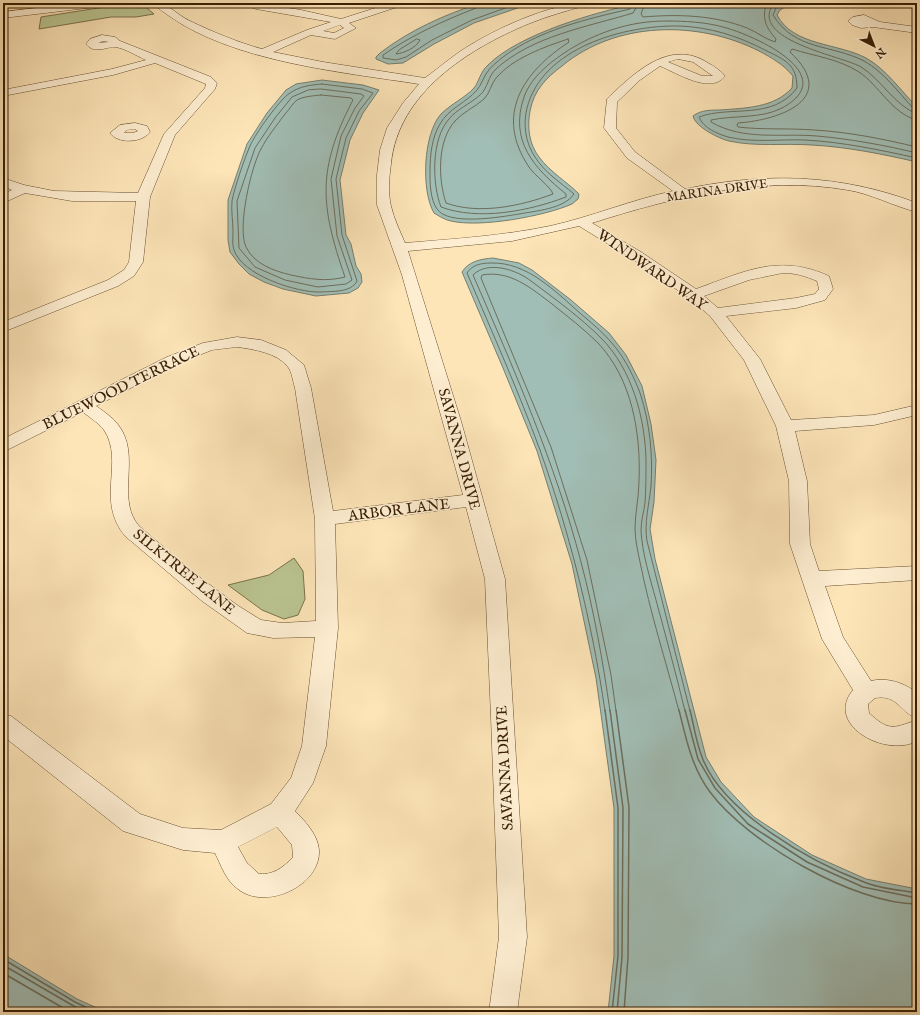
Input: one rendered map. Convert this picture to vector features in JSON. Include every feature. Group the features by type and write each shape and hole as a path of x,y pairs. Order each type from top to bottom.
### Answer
{"street":[{"path":"3,15 104,3"},
{"path":"156,3 177,18 199,29 226,40 263,52 338,68 427,82"},
{"path":"245,3 263,7 256,13 267,16 287,11 313,15 339,22"},
{"path":"263,52 310,32 400,3"},
{"name":"SAVANNA DRIVE","path":"503,1012 512,937 503,709 495,579 452,421 399,248 384,205 383,175 386,150 396,122 407,105 427,82 475,46 526,21 583,3"},
{"path":"874,24 917,30"},
{"path":"3,327 113,283 129,272 136,262 143,196 170,134 210,89 212,83 207,79 115,43"},
{"path":"3,93 113,72 156,60"},
{"path":"661,62 652,66 627,85 611,101 610,128 631,155 683,193"},
{"path":"144,132 170,134"},
{"path":"3,182 21,190 63,198 143,196"},
{"name":"MARINA DRIVE","path":"399,248 504,238 584,222 630,206 683,193 734,186 784,182 829,183 860,188 894,197 917,208"},
{"path":"3,199 21,190"},
{"name":"WINDWARD WAY","path":"584,222 636,255 694,295 715,313 752,359 785,426 798,481 800,544 812,579 833,639 866,691"},
{"path":"694,295 751,274 775,270 794,268 810,272 824,279 826,289 820,297 796,303 715,313"},
{"name":"BLUEWOOD TERRACE","path":"3,446 173,360 209,346 237,342 261,345 280,353 296,365 303,388 325,519 327,628 314,746 301,783 280,812 256,826 223,842"},
{"name":"SILKTREE LANE","path":"84,405 111,426 119,446 120,505 125,524 140,538 224,607 254,627 285,631 327,628"},
{"path":"785,426 874,420 917,410"},
{"name":"ARBOR LANE","path":"325,519 473,500"},
{"path":"812,579 917,573"},
{"path":"917,709 910,700 893,690 878,688 866,691 860,696 857,702 856,710 859,718 869,728 883,736 903,738 911,735 917,730"},
{"path":"3,723 132,822 183,839 223,842 239,872 252,884 264,887 282,883 294,874 304,862 306,850 302,839 280,812"}],"green space":[{"path":"130,3 141,3 154,14 136,17 111,17 39,29 41,17"},
{"path":"294,558 303,571 305,599 298,615 284,619 262,610 228,585 269,575"}],"water":[{"path":"480,3 532,3 474,23 434,44 403,63 388,64 376,59 380,53 415,30 440,18"},
{"path":"639,3 791,3 780,10 777,15 784,25 794,33 805,38 843,49 866,58 887,74 917,107 917,162 839,147 802,144 739,143 725,140 714,135 698,124 693,116 706,111 759,106 777,100 792,88 793,76 773,59 759,51 735,41 710,34 684,30 658,30 632,33 607,40 583,51 551,75 534,97 529,117 529,129 533,147 543,162 579,194 578,199 572,204 546,213 495,222 463,223 444,219 434,213 427,191 426,177 427,148 430,135 441,114 474,88 485,68 502,54 538,34 580,18"},
{"path":"322,80 363,85 379,90 363,113 350,140 340,180 346,235 351,244 356,266 361,274 362,282 358,288 349,293 316,296 283,289 264,282 249,274 239,264 230,252 228,240 228,200 247,144 267,113 286,90 296,84"},
{"path":"493,258 519,263 532,270 571,300 609,333 626,355 642,386 651,424 656,460 654,502 650,529 655,559 706,757 721,782 754,817 812,855 866,879 917,889 917,1012 608,1012 614,956 614,808 596,678 572,564 537,451 462,272 472,263"},
{"path":"3,954 77,999 106,1012 3,1012"}]}
